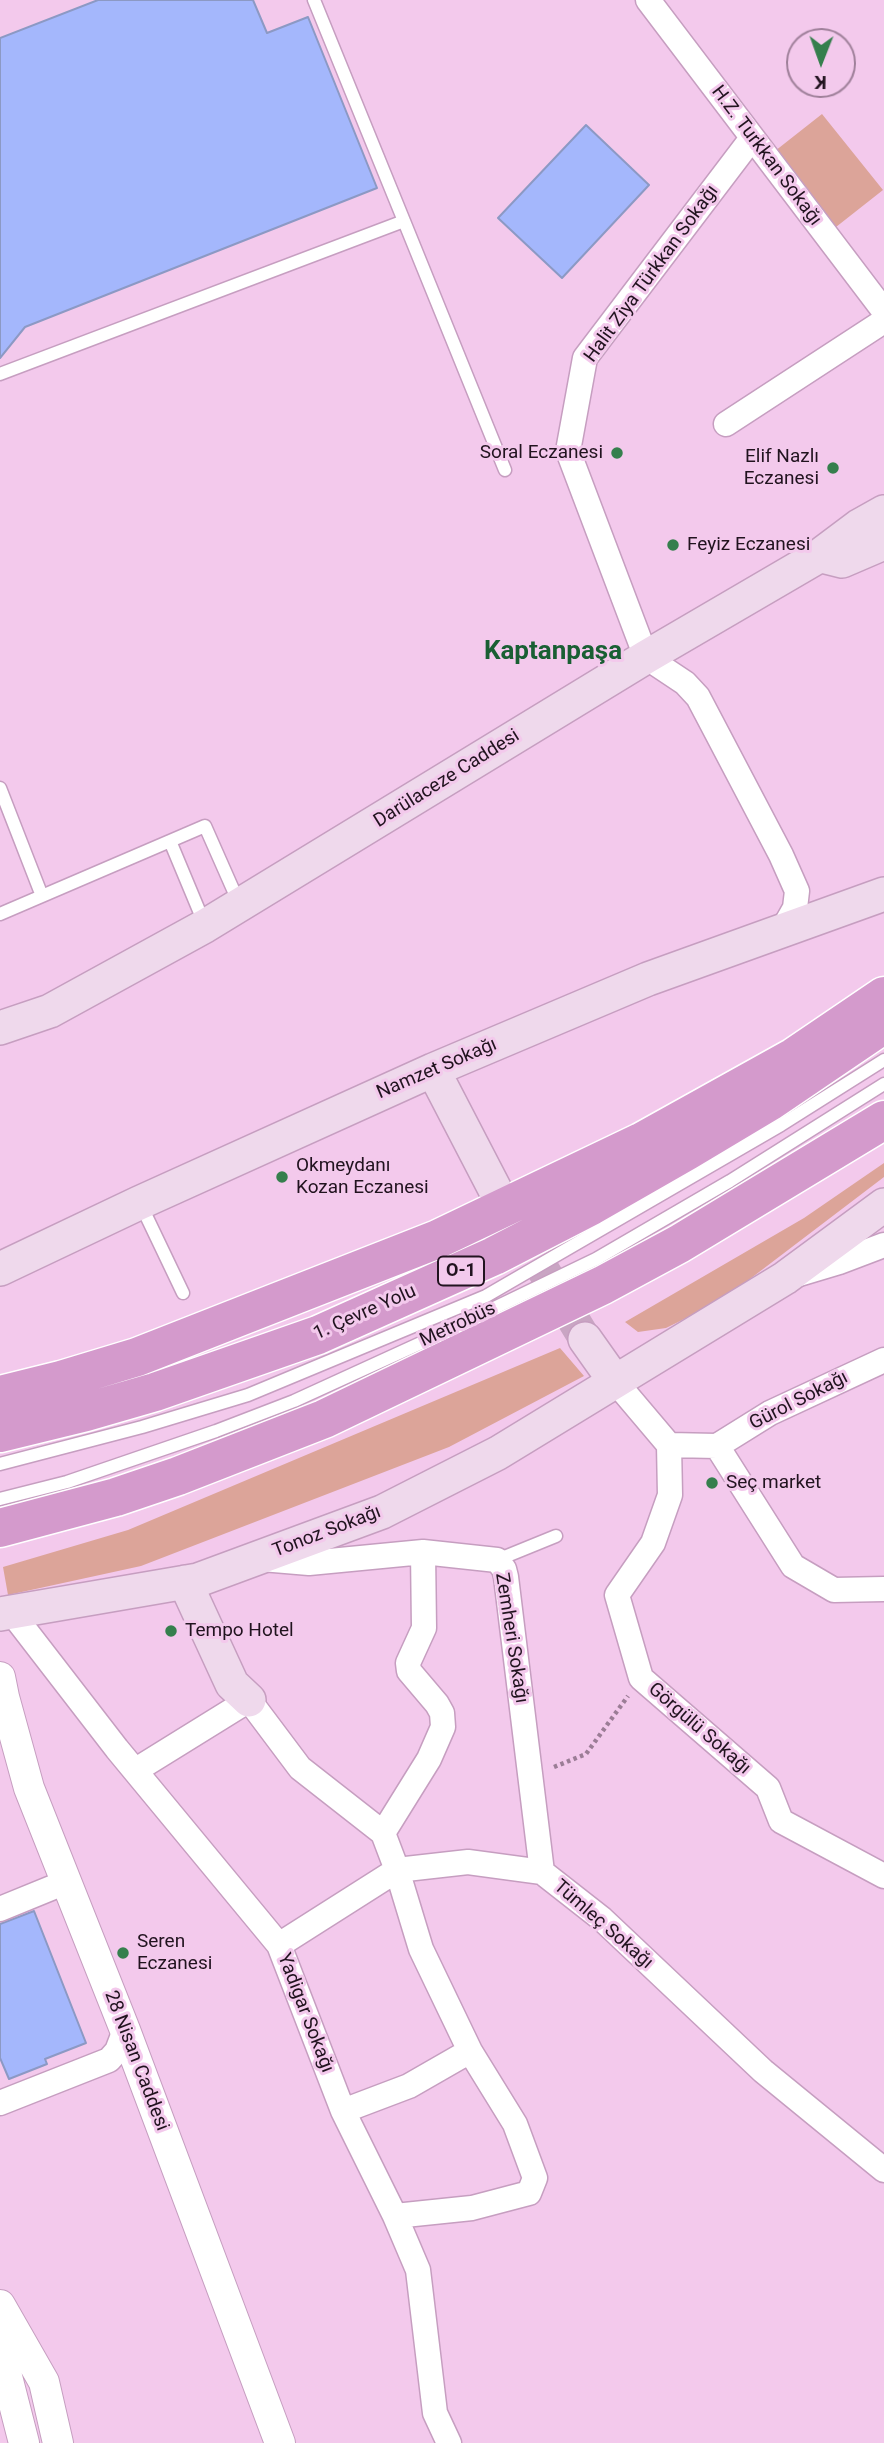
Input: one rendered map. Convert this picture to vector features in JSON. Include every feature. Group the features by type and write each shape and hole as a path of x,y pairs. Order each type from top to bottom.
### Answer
{"highway":[{"path":"0,1395 137,1357 438,1239 640,1142 794,1057 884,996"},
{"name":"1. Çevre Yolu","path":"0,1433 155,1392 318,1335 494,1256 591,1206 758,1109 884,1024"},
{"path":"0,1528 116,1497 178,1476 337,1413 614,1279 679,1244 884,1120"}],"main road":[{"name":"Darülaceze Caddesi","path":"0,1028 50,1011 205,926 646,657 819,556 859,526 884,512"},
{"path":"819,556 842,561 884,543"},
{"name":"Namzet Sokağı","path":"0,1269 433,1070 648,979 868,902 884,894"},
{"path":"0,1047 16,1040 50,1011"},
{"path":"433,1070 502,1203"},
{"name":"Tonoz Sokağı","path":"6,1614 195,1580 382,1513 498,1453 785,1278 884,1205"},
{"path":"585,1339 614,1380"},
{"path":"195,1580 232,1684 249,1700"}],"street":[{"name":"H.Z. Turkkan Sokağı","path":"648,0 884,311"},
{"name":"Halit Ziya Türkkan Sokağı","path":"646,657 568,451 585,358 752,138"},
{"path":"726,424 884,321"},
{"path":"646,657 685,684 698,697 781,855 797,891 795,908 782,930"},
{"path":"785,1278 884,1245"},
{"name":"Gürol Sokağı","path":"717,1446 770,1413 884,1360"},
{"path":"614,1380 669,1446 717,1446 793,1566 834,1590 882,1596"},
{"name":"Görgülü Sokağı","path":"669,1446 670,1495 653,1543 617,1595 641,1678 768,1788 780,1821 884,1876"},
{"path":"383,1832 429,1759 443,1727 442,1713 409,1671 408,1663 424,1628 423,1552"},
{"name":"Zemheri Sokağı","path":"258,1558 309,1563 423,1552 497,1560 506,1577 542,1872"},
{"name":"Yadigar Sokağı","path":"6,1614 279,1945 343,2111 395,2216 418,2270 435,2413 449,2443"},
{"name":"28 Nisan Caddesi","path":"0,1677 29,1788 125,2030 280,2443"},
{"path":"136,1770 249,1700 300,1768 383,1832 421,1949 470,2051 514,2124 535,2178 529,2193 472,2208 395,2216"},
{"path":"0,1738 29,1788"},
{"name":"Tümleç Sokağı","path":"397,1870 468,1862 542,1872 602,1919 763,2071 884,2170"},
{"path":"279,1945 397,1870"},
{"path":"0,1909 66,1882"},
{"path":"0,2104 109,2060 117,2051 125,2030"},
{"path":"343,2111 409,2086 470,2051"},
{"path":"1,2307 1,2353 24,2443"},
{"path":"1,2307 44,2382 58,2443"}],"lane":[{"path":"314,0 505,470"},
{"path":"0,374 404,221"},
{"path":"0,788 42,896"},
{"path":"0,914 205,826 240,905"},
{"path":"170,841 205,926"},
{"name":"Metrobüs","path":"0,1464 142,1427 248,1395 486,1296 780,1125 884,1060"},
{"name":"Metrobüs","path":"0,1499 67,1482 216,1431 294,1401 434,1337 596,1259 730,1181 884,1084"},
{"path":"139,1203 183,1293"},
{"path":"497,1560 556,1536"}],"path":[{"path":"531,1776 586,1754 641,1678"}],"shaded area":[{"path":"822,114 883,190 836,227 775,151"},
{"path":"884,1163 884,1177 721,1301 666,1328 638,1332 625,1322 804,1218"},
{"path":"560,1348 584,1376 449,1447 141,1566 8,1595 3,1567 128,1530"}],"building":[{"path":"98,0 253,0 267,33 308,17 377,188 25,327 0,358 0,38"},
{"path":"586,125 649,185 562,278 498,218"},
{"path":"34,1911 86,2043 45,2059 47,2064 9,2079 0,2058 0,1924"}],"tunnel":[{"path":"513,1220 585,1339"}],"place":[{"name":"Soral Eczanesi","path":"617,453"},
{"name":"Elif Nazlı Eczanesi","path":"833,468"},
{"name":"Feyiz Eczanesi","path":"673,545"},
{"name":"Okmeydanı Kozan Eczanesi","path":"282,1177"},
{"name":"Seç market","path":"712,1483"},
{"name":"Tempo Hotel","path":"171,1631"},
{"name":"Seren Eczanesi","path":"123,1953"}],"district":[{"name":"Kaptanpaşa","path":"553,652"}]}
